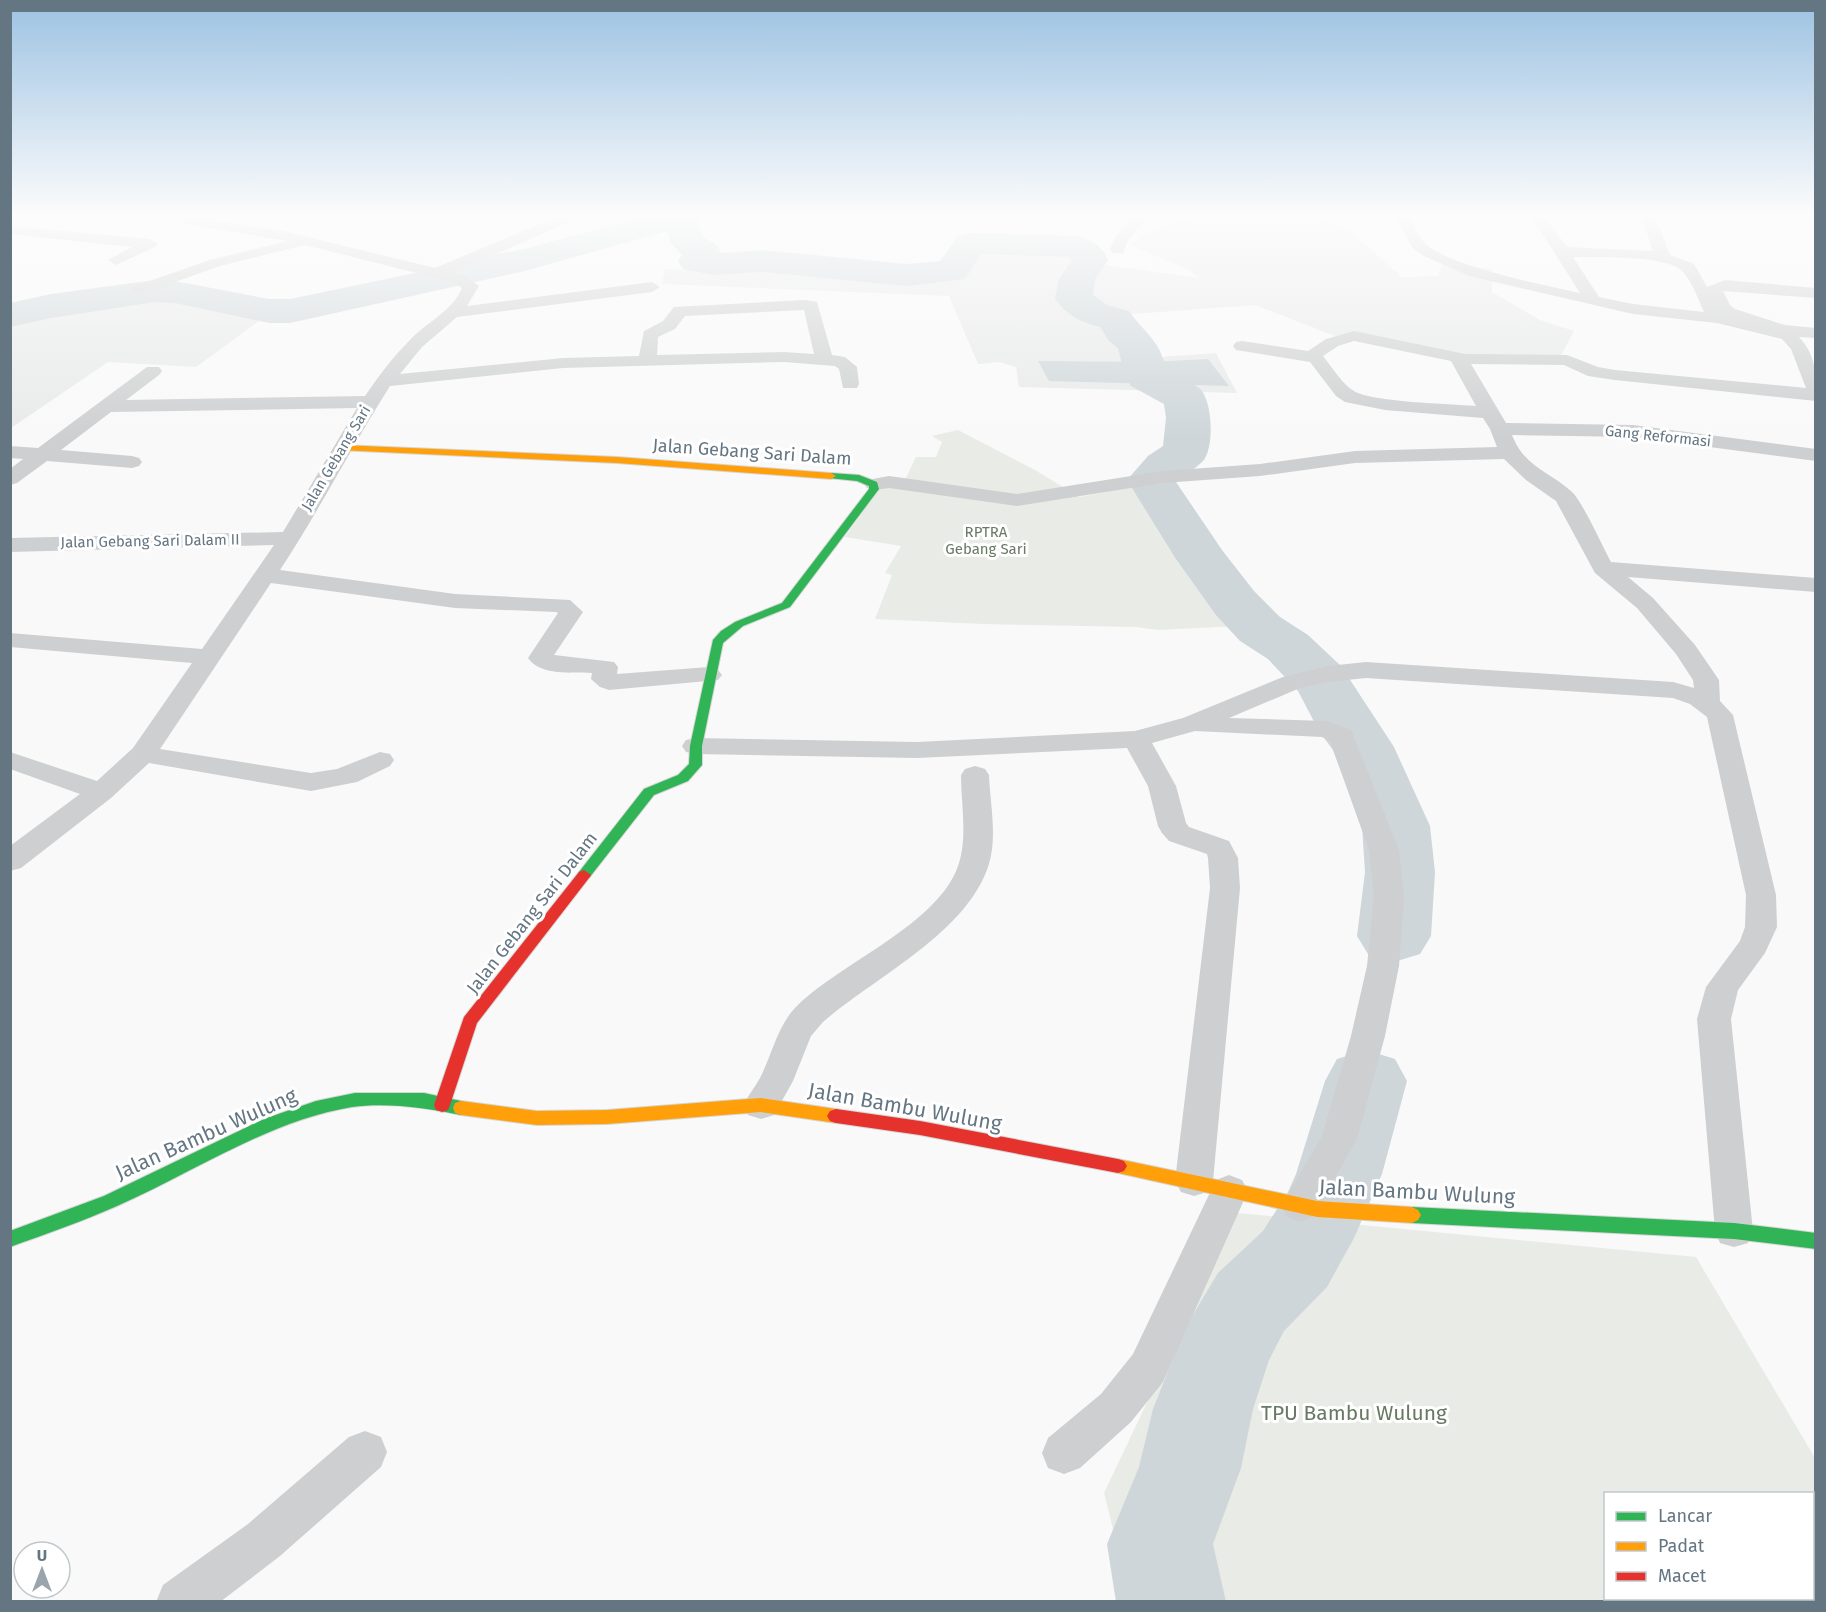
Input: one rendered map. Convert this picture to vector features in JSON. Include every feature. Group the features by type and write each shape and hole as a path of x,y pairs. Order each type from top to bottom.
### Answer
{"street":[{"path":"138,290 143,288"},
{"name":"Jalan Gebang Sari","path":"10,861 101,792 143,754 159,734 290,538 341,448 384,381 416,344 452,313 470,288"},
{"path":"452,313 643,288"},
{"path":"1242,346 1316,358 1314,356 1320,349 1346,337 1354,336 1459,359 1567,360 1594,372 1615,375 1815,393 1799,347 1789,336 1717,318 1633,309 1539,288"},
{"path":"1585,288 1593,301"},
{"path":"1700,288 1717,318"},
{"path":"1716,288 1714,289 1723,308 1730,313 1783,330 1815,333"},
{"path":"1766,288 1815,292"},
{"path":"647,361 650,335 669,325 680,312 805,305 811,306 824,359"},
{"path":"384,381 541,365 784,357 839,361 848,367 850,384"},
{"name":"Gang Reformasi","path":"1316,358 1343,392 1352,399 1494,421 1633,431 1815,455"},
{"path":"1459,359 1509,453 1533,476 1565,498 1603,568 1646,603 1686,650 1707,680 1709,699 1706,702"},
{"path":"10,479 153,371"},
{"path":"107,406 370,402"},
{"name":"Jalan Gebang Sari Dalam","path":"341,448 617,460 860,478 874,484 874,489 786,605 739,624 725,633 717,642 696,746 695,765 682,777 649,792 470,1021 442,1105"},
{"path":"10,452 132,462"},
{"path":"874,484 909,485 1017,501 1163,477 1260,470 1355,457 1509,453"},
{"name":"Jalan Gebang Sari Dalam II","path":"10,545 290,538"},
{"path":"1603,568 1815,585"},
{"path":"266,575 455,601 562,605 571,612 541,653 540,658 546,662 605,667 604,679 609,682 709,675"},
{"path":"10,640 209,657"},
{"path":"696,746 917,750 1136,739 1192,724 1292,681 1328,674 1384,670 1662,689 1696,695 1720,715 1761,895 1761,927 1754,945 1722,987 1714,1019 1734,1231"},
{"path":"1192,724 1327,729 1342,736 1384,850 1389,897 1383,966 1368,1036 1340,1139 1309,1207"},
{"path":"1065,1453 1116,1408 1149,1368 1212,1186 1225,888 1224,863 1219,848 1179,834 1172,826 1162,786 1136,739"},
{"path":"143,754 311,782 334,781 350,776 380,760"},
{"path":"10,760 101,792"},
{"path":"761,1105 776,1080 789,1045 811,1013 926,926 947,907 964,886 973,866 975,847 975,775"},
{"name":"Jalan Bambu Wulung","path":"10,1239 110,1201 270,1124 316,1108 355,1100 392,1099 424,1100 442,1105 537,1118 607,1117 761,1105 920,1128 1309,1207 1369,1213 1734,1231 1815,1241"},
{"path":"180,1602 264,1540 365,1452"}],"shaded area":[{"path":"763,288 1492,288 1492,292 1540,320 1574,331 1560,357 1455,355 1340,338 1255,305 1105,316 1132,359 1216,353 1237,393 1019,387 1016,367 999,362 978,364 949,296"},
{"path":"141,295 270,313 196,367 108,362 11,428 11,318"},
{"path":"1208,359 1229,386 1049,381 1038,361 1150,362"}],"green space":[{"name":"RPTRA Gebang Sari","path":"958,430 1035,470 1079,497 1146,485 1168,517 1204,580 1240,626 1158,630 1136,627 875,619 892,575 885,573 901,546 845,537 882,486 904,482 916,457 936,457 942,442 932,436"},
{"name":"TPU Bambu Wulung","path":"1237,1213 1696,1257 1815,1458 1815,1601 1131,1601 1104,1493"}],"waterway":[{"path":"10,315 51,306 155,291 175,292 269,311 290,311 398,288"},
{"path":"1076,288 1074,299 1093,313 1115,319 1123,333 1136,342 1144,363 1146,377 1185,398 1188,418 1186,452 1165,466 1151,480 1202,559 1235,603 1260,629 1288,647 1320,679 1336,702 1350,731 1363,747 1396,826 1400,872 1394,936"},
{"path":"1171,1602 1160,1544 1190,1468 1203,1409 1225,1349 1251,1302 1295,1259 1323,1212 1339,1174 1366,1081"}],"traffic: fast":[{"path":"584,875 649,792 683,778 695,765 696,746 717,642 725,633 739,624 786,605 874,489 874,484 859,478 831,476"},
{"path":"10,1239 110,1201 270,1124 316,1108 355,1100 424,1100 461,1108"},
{"path":"1412,1215 1734,1231 1816,1241"}],"traffic: slow":[{"path":"341,448 617,460 831,476"},
{"path":"461,1108 537,1118 607,1117 761,1105 836,1116"},
{"path":"1118,1166 1317,1209 1412,1215"}],"traffic: jam":[{"path":"442,1105 470,1021 584,875"},
{"path":"836,1116 920,1128 1118,1166"}]}
